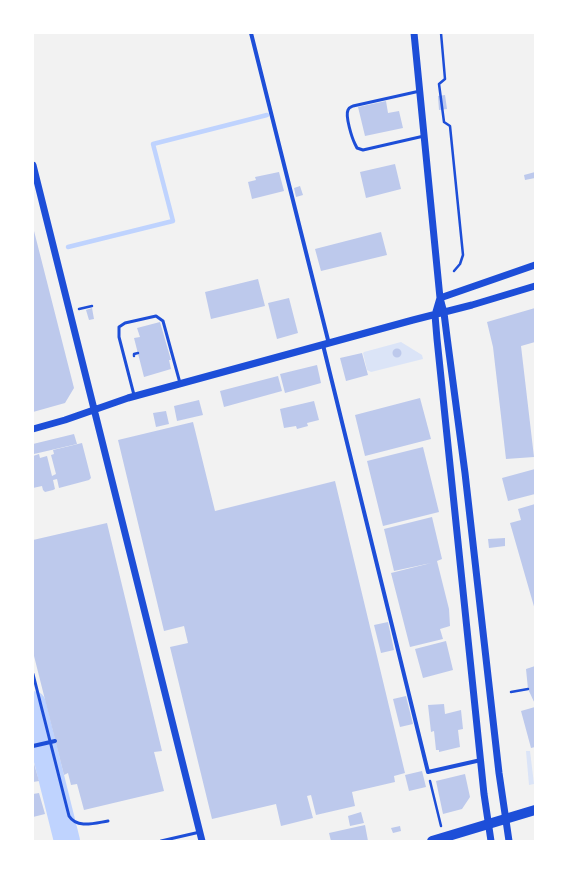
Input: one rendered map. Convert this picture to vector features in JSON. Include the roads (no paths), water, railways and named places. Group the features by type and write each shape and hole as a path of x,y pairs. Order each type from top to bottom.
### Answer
{"main road":[{"path":"432,841 535,810"}],"street":[{"path":"251,33 428,772 481,760"},
{"path":"414,33 440,298 444,313 499,773 509,841"},
{"path":"33,165 202,841"},
{"path":"440,298 535,265"},
{"path":"33,430 135,397 413,320 444,313 535,286"},
{"path":"440,298 435,315 481,760 491,841"},
{"path":"33,746 55,741"}],"lane":[{"path":"420,91 353,106 349,108 348,118 355,144 357,148 363,150 424,136"},
{"path":"135,397 119,337 119,327 125,323 156,316 163,321 180,385"},
{"path":"33,674 48,742 71,819 80,824 108,821"},
{"path":"161,841 200,832"}],"waterway":[{"path":"68,247 173,221 153,144 267,115"},
{"path":"33,704 67,841"}]}
